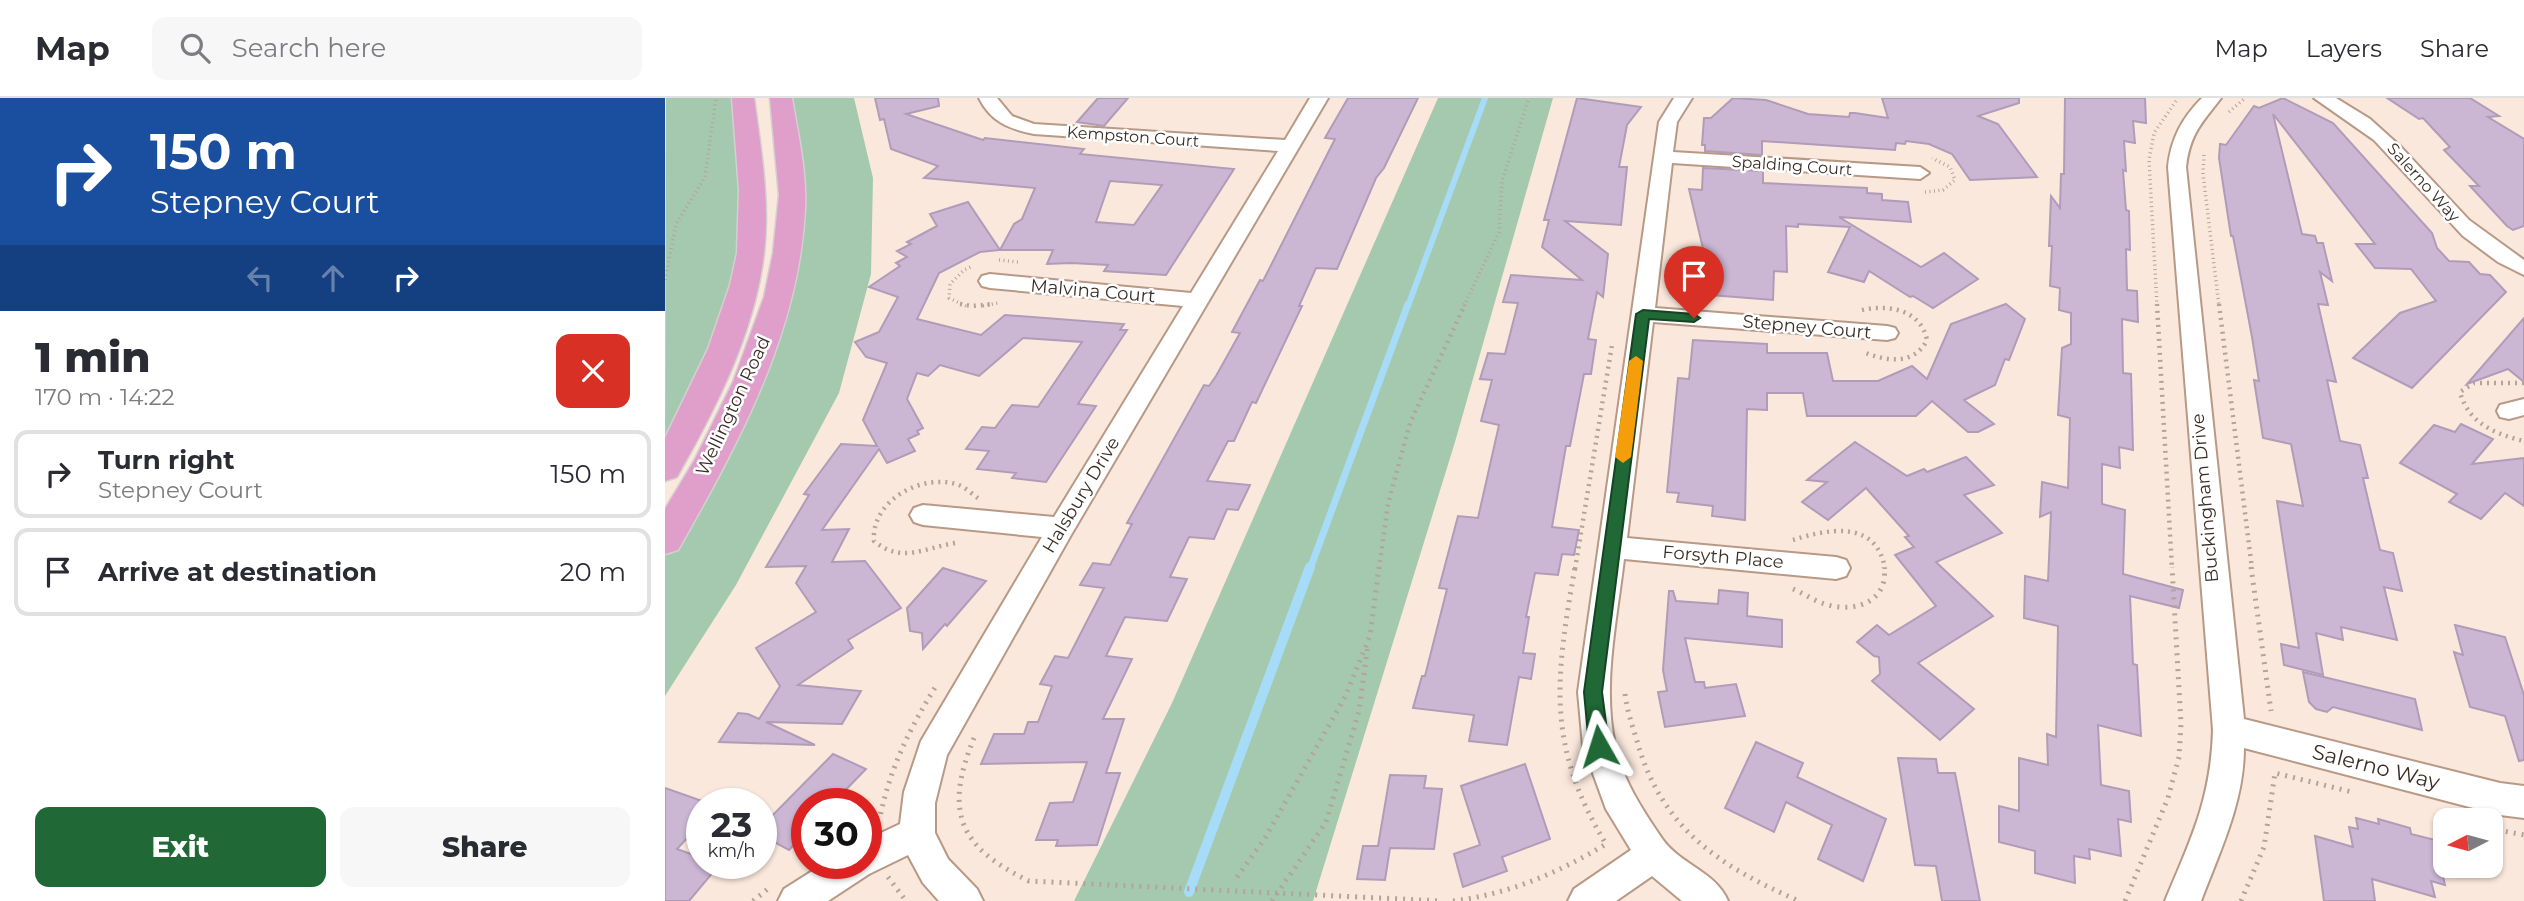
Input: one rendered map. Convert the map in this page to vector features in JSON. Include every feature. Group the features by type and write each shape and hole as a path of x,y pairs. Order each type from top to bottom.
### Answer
{"main road":[{"name":"Wellington Road","path":"665,468 696,412 723,352 739,303 753,224 751,159 743,98"},
{"name":"Wellington Road","path":"665,540 691,498 727,425 769,327 786,262 792,208 781,98"}],"street":[{"name":"Kempston Court","path":"988,98 993,108 1007,121 1034,129 1290,146"},
{"name":"Halsbury Drive","path":"918,833 922,787 932,751 1061,528 1319,98"},
{"path":"1683,98 1668,122 1593,692 1599,746 1618,798 1653,855 1710,901"},
{"name":"Salerno Way","path":"2323,98 2354,114 2382,135 2464,227 2524,269"},
{"name":"Buckingham Drive","path":"2183,901 2218,814 2228,767 2229,730 2178,194 2181,139 2196,113 2217,108"},
{"name":"Spalding Court","path":"1663,157 1920,173"},
{"name":"Malvina Court","path":"990,281 1197,300"},
{"name":"Stepney Court","path":"1643,314 1887,333"},
{"path":"923,515 1061,528"},
{"name":"Forsyth Place","path":"1611,547 1836,568"},
{"name":"Salerno Way","path":"2229,730 2500,799 2524,802"},
{"path":"882,863 918,833 935,869 965,901"},
{"path":"1586,901 1653,855"},
{"path":"796,901 831,879"}],"path":[{"path":"665,281 676,224 705,177 716,98"},
{"path":"1272,901 1326,822 1359,711 1388,504 1399,460 1428,380 1495,245 1499,232 1504,174 1529,98"},
{"path":"2125,901 2135,870 2168,797 2178,763 2181,723 2149,160 2154,133 2178,98"},
{"path":"2217,108 2245,98"},
{"path":"2207,144 2203,174 2269,710"},
{"path":"1237,877 1265,838 1345,697 1370,636"},
{"path":"1625,687 1625,698 1646,773 1663,802 1692,837 1731,867 1799,901"},
{"path":"979,728 959,780 960,808 967,834 982,856 1004,871 1030,881 1443,901"},
{"path":"2241,901 2264,847 2275,773"},
{"path":"2503,831 2524,835"},
{"path":"1453,901 1498,894 1525,885 1556,873 1605,844"},
{"path":"882,873 906,901"}],"green space":[{"path":"666,98 743,98 753,224 665,468"},
{"path":"781,98 854,98 873,178 871,274 839,393 736,585 665,696 665,540 786,262"},
{"path":"1438,98 1553,98 1455,442 1313,901 1074,901 1172,703"}],"building":[{"path":"875,98 938,98 939,106 906,114 983,140 985,138 1084,149 1080,154 1234,169 1166,275 1104,271 1108,265 1047,264 1053,250 1000,250 1014,224 1022,219 1035,188 924,178 938,166 891,149 884,119 880,120","holes":["1110,181 1162,185 1134,225 1096,222"]},
{"path":"1098,98 1128,98 1104,126 1077,122"},
{"path":"1348,98 1418,98 1384,168 1376,178 1337,269 1316,268 1299,306 1302,306 1256,403 1252,402 1234,441 1228,441 1207,481 1250,485 1238,510 1227,509 1214,539 1189,537 1170,577 1187,579 1167,621 1125,617 1106,656 1132,659 1103,719 1124,719 1106,773 1120,773 1097,845 1056,846 1058,840 1036,840 1050,803 1073,802 1087,762 981,764 994,734 1024,734 1028,722 1038,722 1052,686 1040,684 1055,656 1068,658 1104,588 1080,585 1093,563 1110,565 1132,524 1127,523 1204,385 1209,386 1216,376 1240,333 1232,332 1260,280 1263,281 1335,139 1325,138"},
{"path":"1577,98 1641,107 1627,125 1619,167 1627,167 1621,225 1565,221 1608,254 1603,297 1597,292 1588,339 1596,340 1591,374 1584,374 1570,446 1566,446 1552,527 1579,530 1574,555 1562,554 1558,575 1535,573 1526,617 1529,617 1523,653 1535,654 1531,679 1519,677 1507,745 1469,741 1474,715 1413,708 1422,676 1425,676 1447,589 1439,588 1458,516 1478,518 1499,425 1481,421 1492,380 1480,379 1488,353 1505,354 1518,303 1503,302 1511,275 1582,280 1542,247 1549,220 1544,220"},
{"path":"1733,98 1766,100 1808,114 1849,117 1850,113 1855,113 1888,118 1882,98 2019,98 2019,103 1978,116 1998,124 2037,177 1970,180 1952,154 1929,144 1906,141 1905,144 1896,143 1895,150 1762,141 1762,155 1705,151 1705,145 1702,145 1704,118 1711,118"},
{"path":"2065,98 2145,98 2146,123 2133,121 2135,143 2124,141 2126,171 2123,170 2126,210 2129,211 2127,290 2137,291 2138,322 2122,319 2123,373 2131,374 2133,450 2119,447 2120,468 2102,464 2102,504 2125,510 2123,574 2183,590 2179,608 2130,596 2133,664 2137,665 2141,736 2098,725 2101,785 2129,791 2131,822 2118,819 2121,856 2089,849 2090,859 2074,856 2075,883 2035,873 2035,851 1999,842 1999,806 2019,811 2019,758 2048,765 2047,734 2056,737 2058,626 2024,618 2025,576 2048,581 2051,512 2040,517 2042,482 2068,488 2070,418 2058,415 2062,348 2071,344 2071,313 2059,310 2060,288 2050,286 2052,246 2049,246 2051,196 2060,208 2061,174 2064,174"},
{"path":"2283,98 2333,123 2432,233 2437,248 2449,261 2469,262 2480,274 2490,275 2506,292 2412,388 2353,358 2400,313 2436,301 2411,269 2375,268 2356,244 2375,244 2273,114 2302,234 2315,236 2317,243 2323,243 2332,281 2320,272 2328,305 2318,304 2336,382 2327,380 2340,441 2360,445 2368,478 2363,478 2380,550 2393,553 2402,591 2384,587 2397,640 2341,627 2343,640 2316,633 2323,675 2284,665 2281,644 2299,648 2277,501 2303,506 2291,444 2263,438 2254,380 2259,381 2219,158 2220,144 2226,145 2254,106 2259,108"},
{"path":"2387,98 2470,98 2499,116 2488,117 2524,139 2524,226 2513,230 2507,226 2470,186 2479,186 2444,150 2450,147 2423,118 2419,119"},
{"path":"1703,168 1763,171 1763,183 1867,188 1867,193 1882,194 1882,200 1908,202 1911,222 1839,217 1921,267 1944,253 1978,279 1933,308 1869,271 1864,282 1828,272 1850,227 1798,224 1798,227 1786,226 1787,272 1774,271 1773,300 1698,294 1701,257 1705,257 1689,189 1702,190"},
{"path":"968,202 1000,250 980,252 939,273 917,319 981,335 1005,315 1124,324 1120,330 1127,330 1078,404 1096,406 1046,482 1012,478 1016,473 977,469 989,451 966,449 982,427 995,428 1012,405 1038,407 1082,342 1023,338 979,376 940,365 928,376 917,373 907,399 923,428 917,431 919,434 908,439 915,451 887,463 879,449 822,530 849,529 832,562 865,561 901,608 848,640 853,648 798,685 861,691 842,724 766,722 815,745 719,742 738,713 759,719 780,686 756,648 816,612 796,583 806,566 766,567 809,495 804,494 841,444 877,446 863,420 887,363 866,357 855,342 879,332 898,297 869,287 900,266 896,263 907,257 897,251 911,244 907,242 937,226 930,214"},
{"path":"2006,304 2025,319 2009,360 2005,359 1995,385 1964,400 1994,424 1978,432 1968,432 1932,401 1916,416 1807,416 1803,393 1767,393 1767,410 1747,409 1745,520 1712,516 1713,506 1677,502 1679,493 1667,492 1678,378 1689,379 1693,340 1767,344 1767,353 1827,353 1833,381 1878,381 1912,366 1927,379 1951,324"},
{"path":"2524,318 2524,382 2508,369 2467,384"},
{"path":"2461,424 2493,439 2472,464 2524,458 2524,506 2505,493 2481,519 2449,502 2457,494 2400,463 2434,425 2455,432"},
{"path":"1855,442 1907,476 1924,469 1927,472 1966,457 1994,485 1964,495 2002,533 1936,562 1993,616 1918,663 1974,709 1940,740 1872,681 1880,674 1879,657 1857,642 1877,625 1889,635 1936,606 1895,555 1914,547 1905,537 1909,536 1866,488 1828,520 1802,502 1827,482 1807,480"},
{"path":"943,568 986,581 923,649 922,633 910,631 907,608"},
{"path":"1719,590 1748,593 1747,616 1782,620 1782,647 1685,638 1695,682 1704,682 1705,688 1736,684 1745,716 1665,727 1658,692 1667,691 1663,670 1669,591 1673,591 1676,601 1718,604"},
{"path":"2455,625 2505,637 2524,695 2524,760 2519,761 2505,716 2470,707 2454,652 2463,655"},
{"path":"2303,672 2415,699 2422,730 2333,707 2327,712 2316,709 2309,702"},
{"path":"1756,742 1803,763 1797,777 1886,819 1863,881 1818,859 1832,825 1786,802 1774,832 1725,808"},
{"path":"833,754 866,769 848,788 799,788"},
{"path":"1898,758 1936,759 1938,773 1955,773 1980,901 1942,901 1936,866 1915,865"},
{"path":"1525,764 1550,839 1502,857 1507,871 1463,887 1454,854 1480,845 1461,786"},
{"path":"1390,775 1426,776 1424,788 1442,789 1434,849 1390,848 1385,880 1357,879 1363,846 1378,846"},
{"path":"665,788 686,795 686,839 677,849 686,852 686,879 707,879 689,901 665,901"},
{"path":"791,797 789,850 777,844 777,811"},
{"path":"2356,818 2379,824 2378,819 2410,828 2411,834 2433,840 2433,878 2443,878 2445,885 2431,881 2435,897 2372,879 2375,901 2324,901 2315,836 2353,847 2349,827 2358,829"}],"waterway":[{"path":"1408,306 1485,98"},
{"path":"1310,569 1408,304"},
{"path":"1189,892 1310,567"}],"slow traffic":[{"path":"1623,457 1636,361"}],"route":[{"path":"1599,746 1593,692 1643,314 1694,318"}]}
